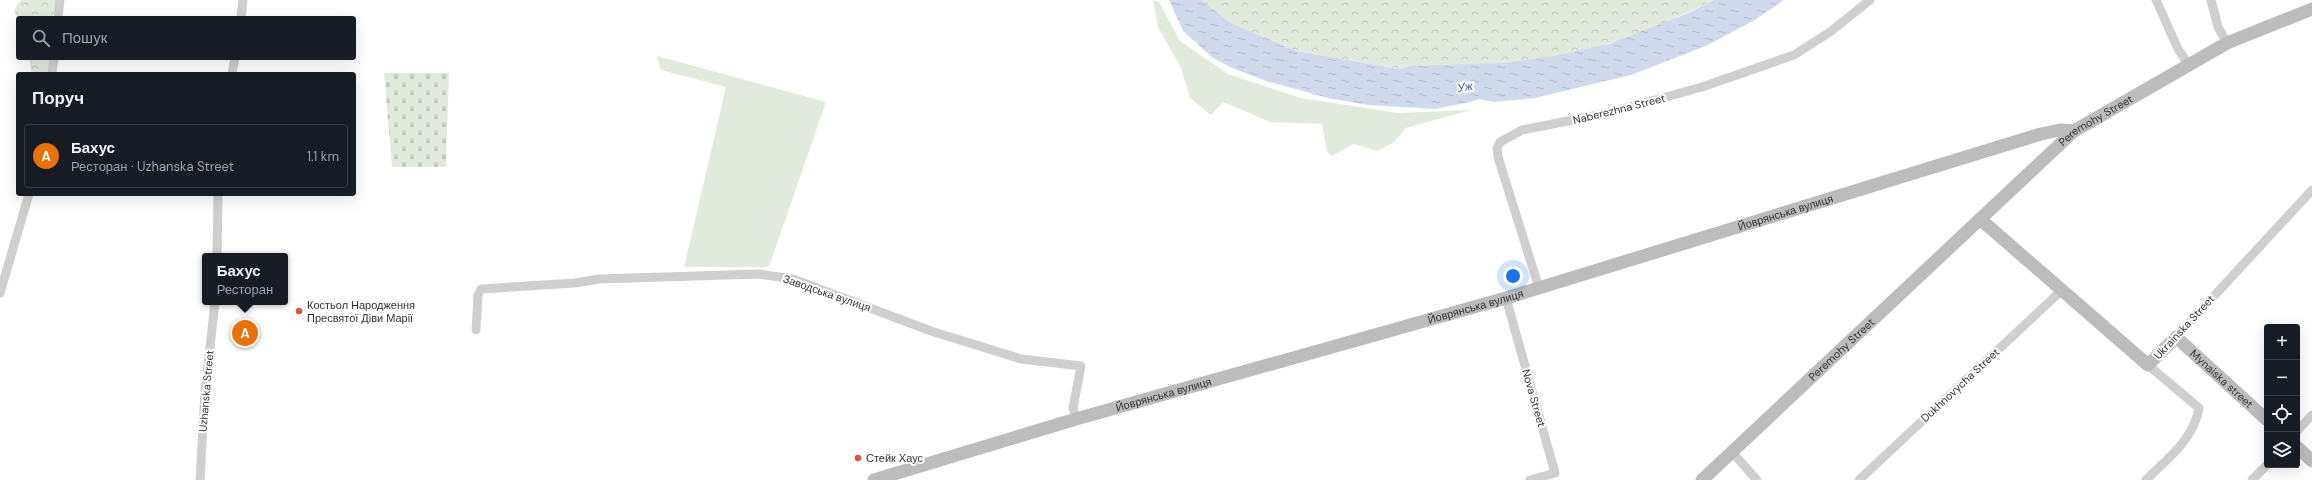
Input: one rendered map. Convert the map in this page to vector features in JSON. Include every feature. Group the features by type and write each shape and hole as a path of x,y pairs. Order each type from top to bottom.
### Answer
{"street":[{"path":"58,16 60,0"},
{"path":"241,16 243,0"},
{"name":"Naberezhna Street","path":"1539,288 1498,157 1496,148 1500,142 1522,130 1608,114 1702,87 1794,54 1830,32 1870,0"},
{"path":"2156,0 2175,44 2189,65"},
{"path":"2211,0 2218,27 2227,43"},
{"name":"Peremohy Street","path":"1702,480 2074,131 2227,43 2312,9"},
{"path":"52,72 54,60"},
{"path":"232,72 235,60"},
{"name":"Йоврянська вулиця","path":"874,480 1076,419 1506,298 2042,134 2060,130 2074,131"},
{"name":"Ukrainska Street","path":"2146,480 2190,434 2197,420 2199,408 2148,365 2176,337 2312,190"},
{"path":"0,293 28,196"},
{"path":"217,253 218,196"},
{"path":"1980,220 2148,365"},
{"name":"Заводська вулиця","path":"476,330 478,295 481,289 575,284 599,279 759,274 778,276 830,293 931,331 1022,359 1081,366 1073,408 1076,419"},
{"name":"Dukhnovycha Street","path":"1859,480 2062,290"},
{"name":"Nova Street","path":"1506,298 1555,472 1530,480"},
{"name":"Uzhanska Street","path":"200,480 205,390 215,305"},
{"name":"Mynaiska street","path":"2176,337 2264,417"},
{"path":"2300,428 2312,415"},
{"path":"2300,451 2312,461"},
{"path":"1732,452 1757,480"},
{"path":"2252,480 2264,468"}],"green space":[{"path":"21,0 58,0 53,16 16,16 15,9"},
{"path":"1153,0 1159,2 1180,41 1228,74 1301,98 1398,113 1471,110 1406,128 1393,143 1377,151 1354,144 1332,156 1327,152 1322,124 1270,122 1223,102 1211,115 1190,98 1181,68 1158,27"},
{"path":"1201,0 1714,0 1635,35 1584,50 1510,62 1460,66 1410,66 1399,69 1297,51 1231,23"},
{"path":"657,56 826,102 769,267 684,267 726,87 661,70"},
{"path":"29,60 51,60 49,72 32,72"},
{"path":"384,73 449,73 446,167 392,167"}],"water":[{"name":"Уж","path":"1169,0 1201,0 1231,23 1297,51 1399,69 1410,66 1504,63 1553,56 1609,44 1686,14 1714,0 1784,0 1755,20 1706,46 1631,75 1535,98 1494,102 1479,99 1435,109 1368,105 1328,98 1270,82 1232,68 1213,58 1183,31"}],"place":[{"name":"Костьол Народження Пресвятої Діви Марії","path":"299,311"},
{"name":"Бахус","path":"245,333"},
{"name":"Стейк Хаус","path":"858,458"}]}
